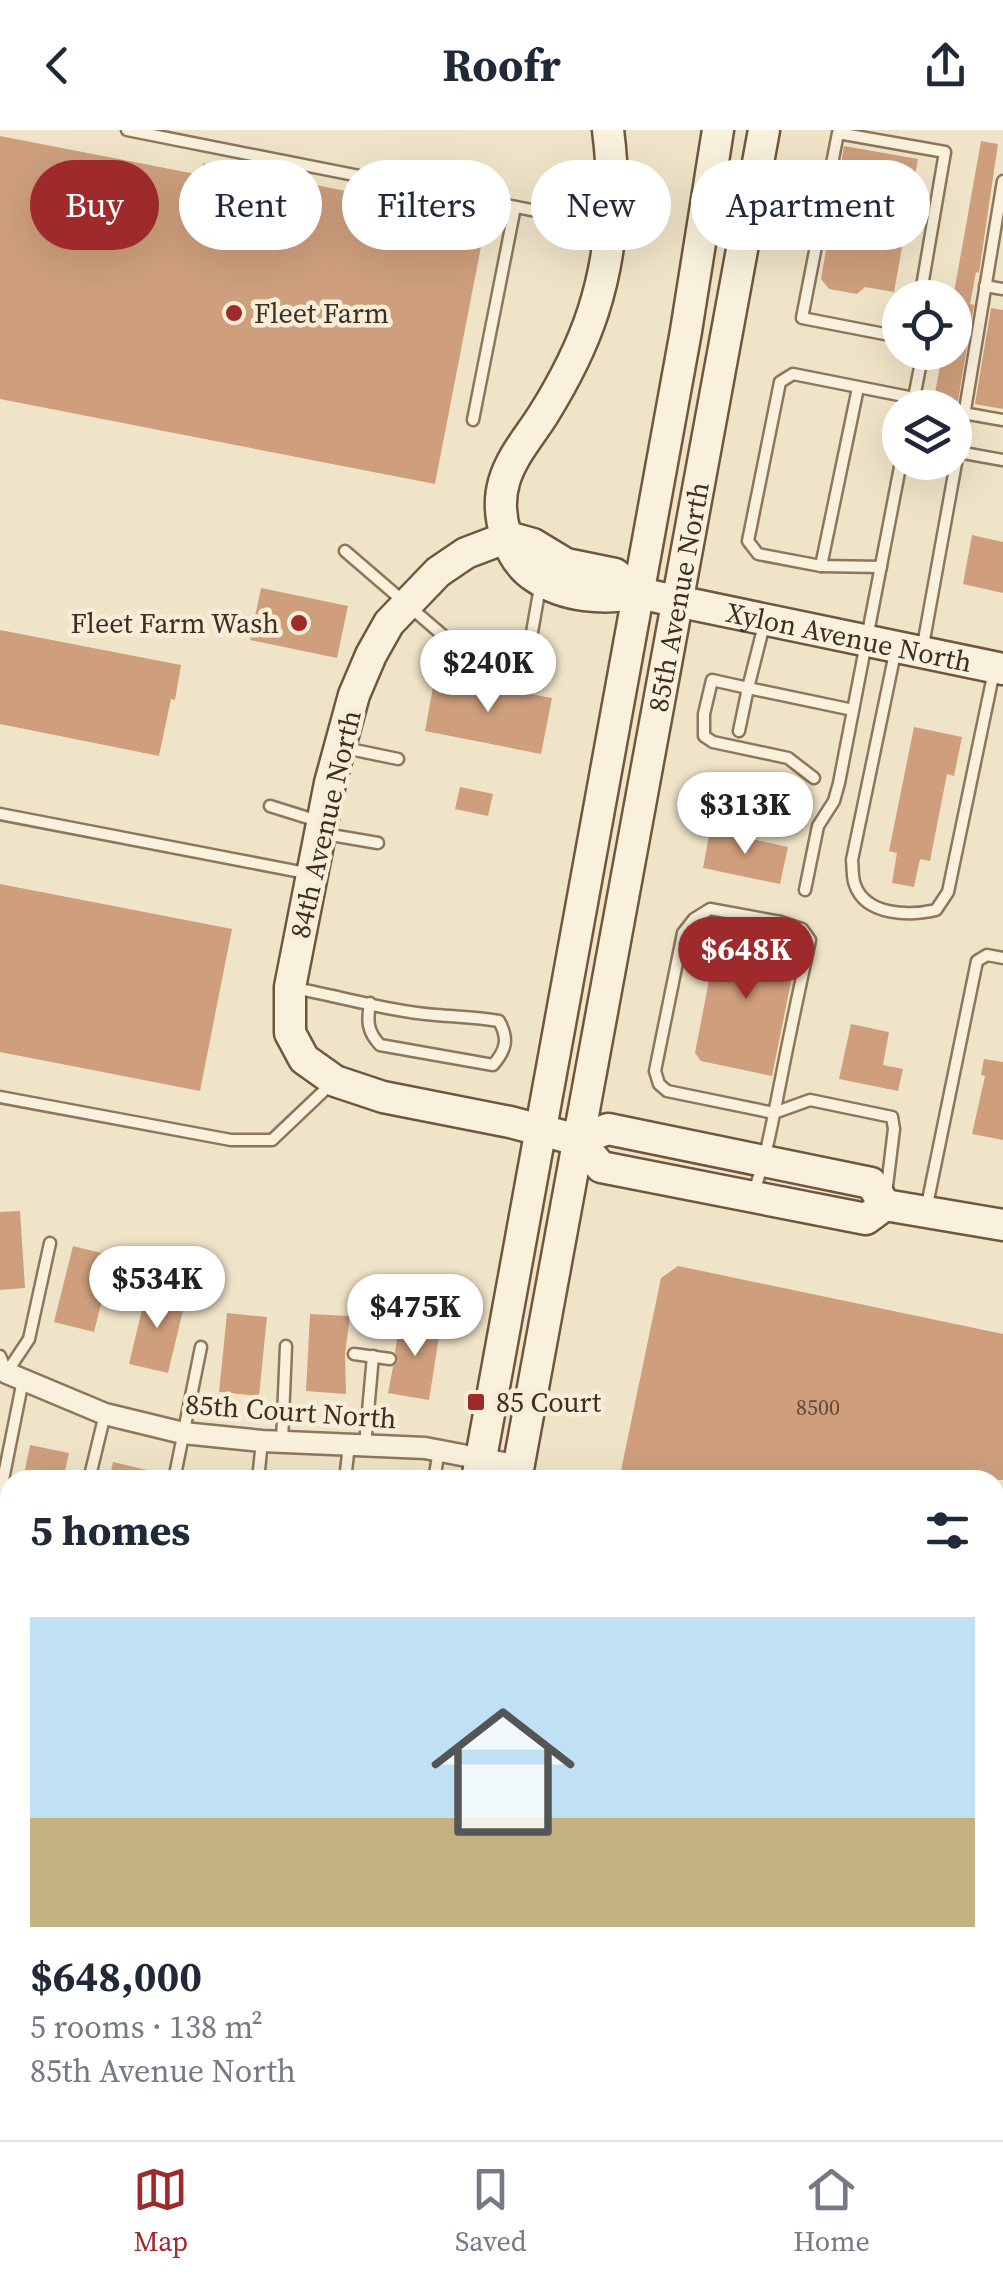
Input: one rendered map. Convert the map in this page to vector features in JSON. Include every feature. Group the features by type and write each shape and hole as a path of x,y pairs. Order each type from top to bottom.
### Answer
{"street":[{"path":"608,130 611,160"},
{"name":"85th Avenue North","path":"479,1469 699,255 718,130"},
{"name":"85th Avenue North","path":"519,1470 764,130"},
{"path":"607,250 605,270 578,353 517,454 504,480 500,509 515,560 542,581 552,587 610,599 638,592"},
{"path":"508,537 533,544 566,564 616,574 638,592"},
{"name":"84th Avenue North","path":"334,1082 304,1059 290,1032 290,987 321,828 354,695 389,622 406,601 466,553 508,537"},
{"name":"Xylon Avenue North","path":"638,592 999,668"},
{"path":"334,1082 578,1140 601,1167 866,1219 885,1205 1003,1224"},
{"path":"578,1140 608,1129 871,1183 885,1205"},
{"name":"85th Court North","path":"6,1372 105,1414 183,1434 439,1450 479,1469"}],"lane":[{"path":"127,130 531,210"},
{"path":"882,334 802,318 838,133 945,152 923,280"},
{"path":"966,390 1003,181"},
{"path":"473,420 515,207"},
{"path":"984,286 1003,289"},
{"path":"881,567 821,566 758,554 748,541 780,382 793,374 882,395"},
{"path":"821,566 858,388"},
{"path":"972,415 1003,420"},
{"path":"972,454 1003,460"},
{"path":"804,890 818,826 834,801 853,710 895,646 881,567 898,480"},
{"path":"949,480 895,646 852,860 855,887 871,906 914,916 936,910 948,892 999,668"},
{"path":"345,551 446,638"},
{"path":"528,654 542,581"},
{"path":"739,732 766,619"},
{"path":"814,778 788,758 713,742 704,736 704,714 712,680 853,710"},
{"path":"339,747 398,759"},
{"path":"270,806 321,828 378,843"},
{"path":"0,814 312,874"},
{"path":"752,1196 765,1162 774,1113 810,940 802,929 781,922 710,909 694,918 683,933 655,1071 659,1084 667,1090 774,1113 810,1100 892,1117 885,1205"},
{"path":"926,1211 977,962 987,955 1003,958"},
{"path":"290,987 370,1002 436,1016 457,1014 499,1021 506,1035 503,1053 492,1064 380,1045 370,1034 370,1002"},
{"path":"0,1097 231,1140 272,1140 334,1082"},
{"path":"1,1470 6,1372 29,1339 50,1243"},
{"path":"262,1470 272,1441 286,1346"},
{"path":"176,1470 200,1347"},
{"path":"354,1354 390,1359"},
{"path":"348,1470 357,1445 373,1356"},
{"path":"91,1470 105,1414"},
{"path":"436,1470 439,1450"}],"building":[{"name":"Fleet Farm","path":"0,136 124,160 30,160 30,250 159,250 159,167 179,171 179,250 322,250 322,186 342,190 342,250 480,250 435,484 0,399"},
{"path":"981,141 998,144 979,273 976,272 972,293 972,280 956,280"},
{"path":"844,146 918,159 918,160 842,160"},
{"path":"826,250 902,250 896,280 882,280 882,290 865,287 857,294 829,289 821,279"},
{"path":"991,308 1003,310 1003,409 975,404"},
{"path":"939,370 963,370 960,390 936,390"},
{"path":"972,535 1003,542 1003,593 963,584"},
{"name":"Fleet Farm Wash","path":"261,588 348,606 337,658 250,640"},
{"path":"0,630 181,665 159,756 0,724"},
{"path":"435,676 552,698 541,754 425,731"},
{"path":"914,727 962,737 954,776 947,774 930,861 920,859 914,887 892,883 897,853 889,851"},
{"path":"460,787 493,794 488,816 455,809"},
{"path":"710,830 788,847 780,884 703,868"},
{"path":"0,884 232,929 200,1091 0,1052"},
{"path":"719,928 790,942 797,952 772,1076 701,1061 695,1053"},
{"path":"851,1024 889,1032 883,1065 903,1069 898,1091 839,1079"},
{"path":"984,1059 1003,1062 1003,1140 972,1134 985,1076 981,1075"},
{"path":"20,1211 25,1288 0,1290 0,1212"},
{"path":"73,1246 113,1256 94,1332 54,1322"},
{"path":"678,1266 1003,1334 1003,1470 621,1470 661,1278"},
{"path":"147,1289 186,1298 168,1373 129,1364"},
{"path":"227,1313 267,1317 259,1396 219,1392"},
{"path":"310,1314 350,1316 345,1354 346,1394 306,1391"},
{"path":"401,1317 441,1324 429,1400 388,1393 398,1361 395,1352"},
{"path":"30,1445 69,1453 65,1470 25,1470"},
{"path":"113,1462 147,1470 111,1470"}],"place":[{"name":"Fleet Farm","path":"234,313"},
{"name":"Fleet Farm Wash","path":"299,623"},
{"name":"85 Court","path":"476,1402"}]}
